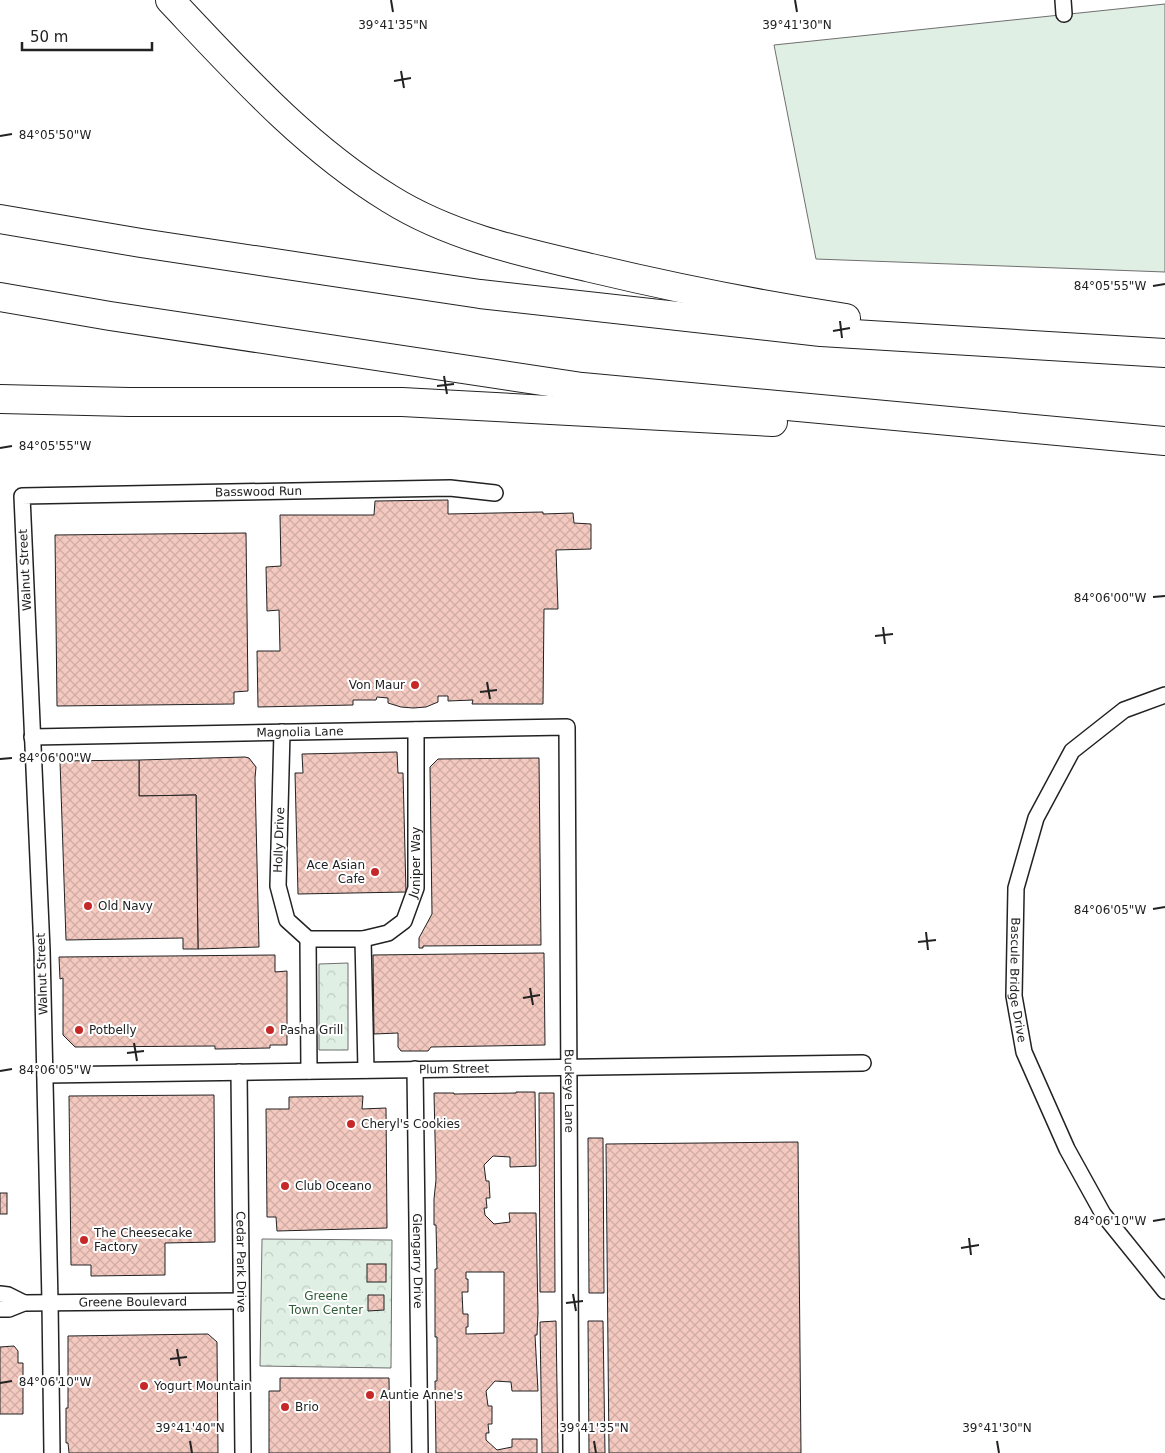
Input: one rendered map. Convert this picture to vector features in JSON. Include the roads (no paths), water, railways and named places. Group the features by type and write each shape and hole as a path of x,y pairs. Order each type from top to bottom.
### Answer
{"highway":[{"path":"170,0 279,114 316,146 391,200 448,228 521,252 676,288 834,316 1030,345"},
{"path":"0,219 480,294 821,332 1165,353"},
{"path":"0,297 110,316 582,387 1165,442"},
{"path":"0,399 129,402 402,402 1165,442"},
{"path":"0,408 129,402"}],"street":[{"name":"Basswood Run","path":"22,496 450,488 495,493"},
{"name":"Walnut Street","path":"22,496 42,950 52,1453"},
{"name":"Bascule Bridge Drive","path":"1165,695 1124,710 1072,751 1036,818 1016,888 1014,996 1024,1052 1067,1149 1103,1214 1165,1291"},
{"name":"Magnolia Lane","path":"32,737 567,727"},
{"name":"Buckeye Lane","path":"567,727 571,1453"},
{"name":"Juniper Way","path":"308,939 363,939 388,933 404,921 416,888 416,730"},
{"name":"Holly Drive","path":"282,732 278,886 287,920 308,939"},
{"path":"308,939 309,1071"},
{"path":"363,939 366,1070"},
{"name":"Plum Street","path":"45,1075 863,1063"},
{"name":"Glengarry Drive","path":"415,1069 420,1453"},
{"name":"Cedar Park Drive","path":"239,1072 243,1453"},
{"name":"Greene Boulevard","path":"0,1294 8,1295 24,1303"},
{"name":"Greene Boulevard","path":"0,1309 9,1309 24,1303 50,1302 241,1301"}],"place":[{"name":"Von Maur","path":"415,685"},
{"name":"Ace Asian Cafe","path":"375,872"},
{"name":"Old Navy","path":"88,906"},
{"name":"Potbelly","path":"79,1030"},
{"name":"Pasha Grill","path":"270,1030"},
{"name":"Cheryl's Cookies","path":"351,1124"},
{"name":"Club Oceano","path":"285,1186"},
{"name":"The Cheesecake Factory","path":"84,1240"},
{"name":"Yogurt Mountain","path":"144,1386"},
{"name":"Auntie Anne's","path":"370,1395"},
{"name":"Brio","path":"285,1407"}],"park label":[{"name":"Greene Town Center","path":"326,1303"}]}
